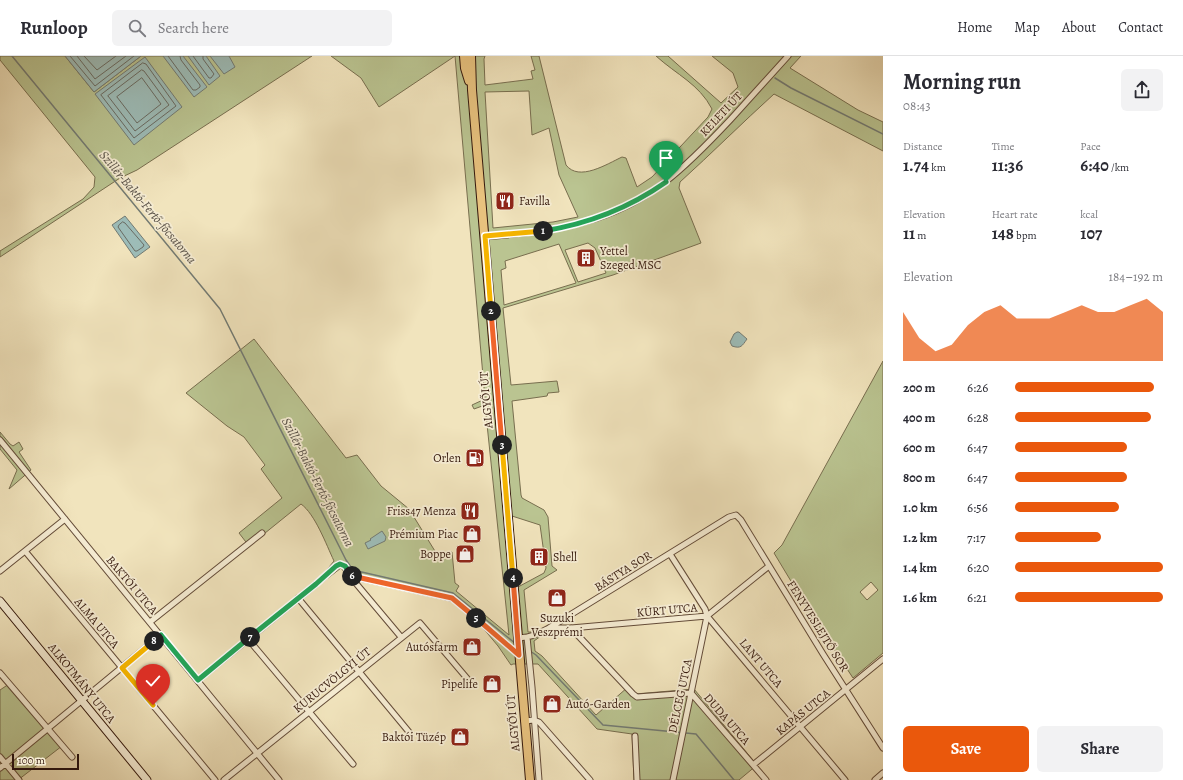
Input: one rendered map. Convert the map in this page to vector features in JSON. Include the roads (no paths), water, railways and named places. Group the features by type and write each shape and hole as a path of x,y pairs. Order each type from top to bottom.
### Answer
{"main road":[{"path":"465,56 465,68 472,90"},
{"path":"472,56 472,90"},
{"name":"ALGYŐI ÚT","path":"472,90 530,780"}],"street":[{"name":"KELETI ÚT","path":"485,236 529,233 584,222 609,214 644,196 671,178 693,159 788,56"},
{"name":"BAKTÓI UTCA","path":"0,440 279,780"},
{"name":"BÁSTYA SOR","path":"518,638 527,637 564,620 729,517 736,515"},
{"name":"FENYVESLEJTŐ SOR","path":"736,515 741,520 845,690 883,748"},
{"path":"0,571 65,519"},
{"path":"150,622 262,533"},
{"name":"ALMA UTCA","path":"25,551 216,780"},
{"name":"LANT UTCA","path":"670,554 705,609 707,616 845,780"},
{"path":"198,680 340,564 345,566 351,576 401,637"},
{"name":"KÜRT UTCA","path":"549,628 570,628 707,616 769,566"},
{"path":"351,576 452,598 519,653"},
{"path":"298,598 409,732"},
{"name":"ALKOTMÁNY UTCA","path":"0,601 147,780"},
{"name":"DÉLCEG UTCA","path":"673,780 707,616"},
{"name":"DUDA UTCA","path":"564,620 637,697 691,693 766,780"},
{"name":"KURUCVÖLGYI ÚT","path":"224,780 420,622 471,683"},
{"path":"0,768 161,635"},
{"name":"ALGYŐI ÚT","path":"527,637 539,780"},
{"path":"248,639 353,764"},
{"name":"KAPÁS UTCA","path":"753,765 883,659"},
{"path":"0,673 72,757"},
{"path":"524,720 534,720 538,722 590,780"},
{"path":"535,731 543,727"},
{"path":"635,736 637,780"},
{"path":"0,757 19,780"},
{"path":"875,780 883,773"}],"water":[{"path":"65,56 141,56 94,92"},
{"path":"163,56 183,56 207,87 194,97"},
{"path":"188,56 206,56 220,76 209,85"},
{"path":"210,56 229,56 235,67 224,74"},
{"path":"145,57 182,107 134,145 95,94"},
{"path":"125,216 150,247 135,258 112,225"},
{"path":"737,332 747,339 739,347 732,346 730,342 734,334"},
{"path":"382,531 386,537 385,541 368,549 365,543"}],"waterway":[{"name":"Szillér-Baktó-Fertő-főcsatorna","path":"12,56 220,309 346,560 353,570 453,593 516,644"},
{"path":"775,78 791,88 883,134"},
{"name":"Szillér-Baktó-Fertő-főcsatorna","path":"530,651 536,655 603,725 696,734 734,780"}],"place":[{"name":"Favilla","path":"505,201"},
{"name":"Yettel Szeged MSC","path":"586,258"},
{"name":"Orlen","path":"475,458"},
{"name":"Friss47 Menza","path":"470,511"},
{"name":"Prémium Piac","path":"472,534"},
{"name":"Boppe","path":"465,554"},
{"name":"Shell","path":"539,557"},
{"name":"Suzuki Veszprémi","path":"557,598"},
{"name":"Autósfarm","path":"472,647"},
{"name":"Pipelife","path":"492,684"},
{"name":"Autó-Garden","path":"552,704"},
{"name":"Baktói Tüzép","path":"460,737"}]}
